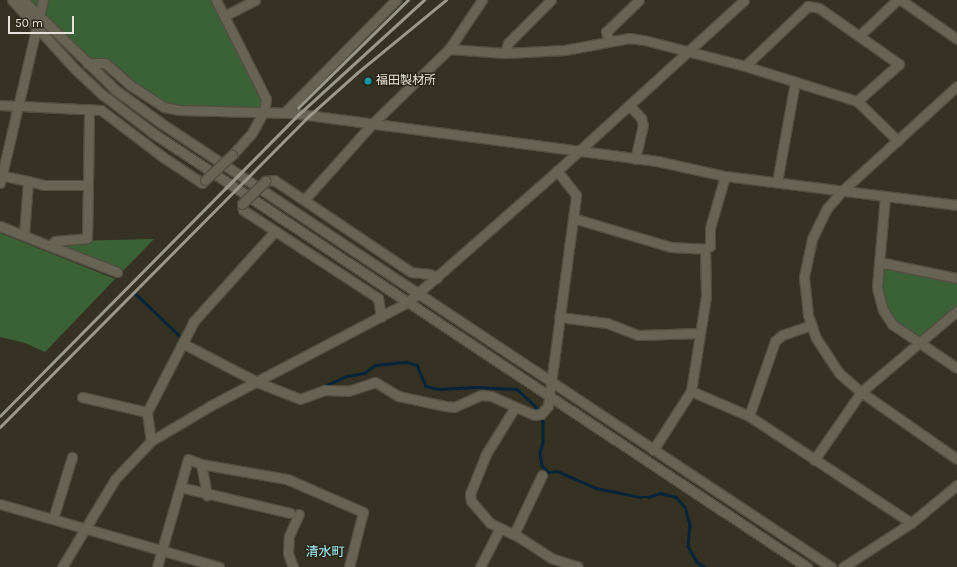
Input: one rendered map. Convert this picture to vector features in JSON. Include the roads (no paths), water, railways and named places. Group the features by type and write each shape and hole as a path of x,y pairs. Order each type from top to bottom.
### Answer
{"street":[{"path":"12,0 103,95 153,133 550,395 807,567"},
{"path":"23,0 40,15 87,64 117,91 161,123 831,567"},
{"path":"43,0 1,178 28,181 44,185 88,185"},
{"path":"0,105 101,110 163,157 202,183 232,155 251,134 264,111 266,100 262,88 216,0"},
{"path":"224,16 255,0"},
{"path":"285,112 396,0"},
{"path":"304,200 371,125 449,49 482,0"},
{"path":"505,53 508,44 551,0"},
{"path":"609,40 606,32 639,0"},
{"path":"62,567 84,527 114,479 152,441 189,418 381,317 419,294 557,171 685,52 744,0"},
{"path":"859,36 897,0"},
{"path":"902,0 957,39"},
{"path":"745,66 808,6 819,8 899,64 857,101"},
{"path":"449,49 505,53 565,50 609,40 629,38 644,40 685,52 745,66 857,101 898,141"},
{"path":"87,64 105,64 130,85 164,107 180,110 285,112 371,125 635,158 726,176 957,205"},
{"path":"777,182 795,82"},
{"path":"957,86 842,191 818,223 807,256 805,295 811,325 816,338 839,373 861,392 957,459"},
{"path":"629,105 641,118 643,125 635,158"},
{"path":"50,246 55,241 87,238 89,109"},
{"path":"184,344 257,382 300,398 325,390 348,391 375,382 398,396 445,406 454,407 481,395 491,396 534,415 541,414 548,406 550,395 576,195 557,171"},
{"path":"573,218 671,247 705,249 710,246 710,228 726,176"},
{"path":"381,317 378,298 243,210 242,204 265,181 274,180 411,272 430,274 437,278"},
{"path":"24,235 28,181"},
{"path":"885,196 877,288 883,310 892,324 957,368"},
{"path":"0,226 117,272"},
{"path":"152,441 147,412 184,344 194,321 275,231"},
{"path":"653,450 691,391 706,296 705,249"},
{"path":"879,262 957,278"},
{"path":"814,460 861,392 957,312"},
{"path":"559,317 607,323 638,335 700,333"},
{"path":"749,416 775,341 782,335 811,325"},
{"path":"691,391 749,416 911,523"},
{"path":"82,397 147,412"},
{"path":"515,407 486,454 470,494 471,502 490,524 514,534 551,558 578,567"},
{"path":"53,519 72,457"},
{"path":"157,567 163,551 188,460 201,464 287,479 363,512 349,567"},
{"path":"201,464 207,495"},
{"path":"514,534 542,475"},
{"path":"843,567 911,523 957,486"},
{"path":"180,487 207,495 294,513 289,536 288,553 293,567"},
{"path":"0,504 219,567"},
{"path":"480,567 500,528"}],"waterway":[{"path":"135,293 182,338"},
{"path":"187,340 198,346"},
{"path":"322,387 347,376 364,373 375,365 406,362 417,365 426,386 438,389 477,387 517,389 536,407 543,422 543,442 540,453 542,465 548,472 557,471 596,488 640,497 648,497 660,493 676,497 685,507 690,525 688,546 697,562 705,567"}],"railway":[{"path":"298,108 408,0"},
{"path":"0,416 299,114 424,0"},
{"path":"0,427 309,116 357,73 446,0"}],"place":[{"name":"福田製材所","path":"368,81"}],"district":[{"name":"清水町","path":"325,552"}]}
